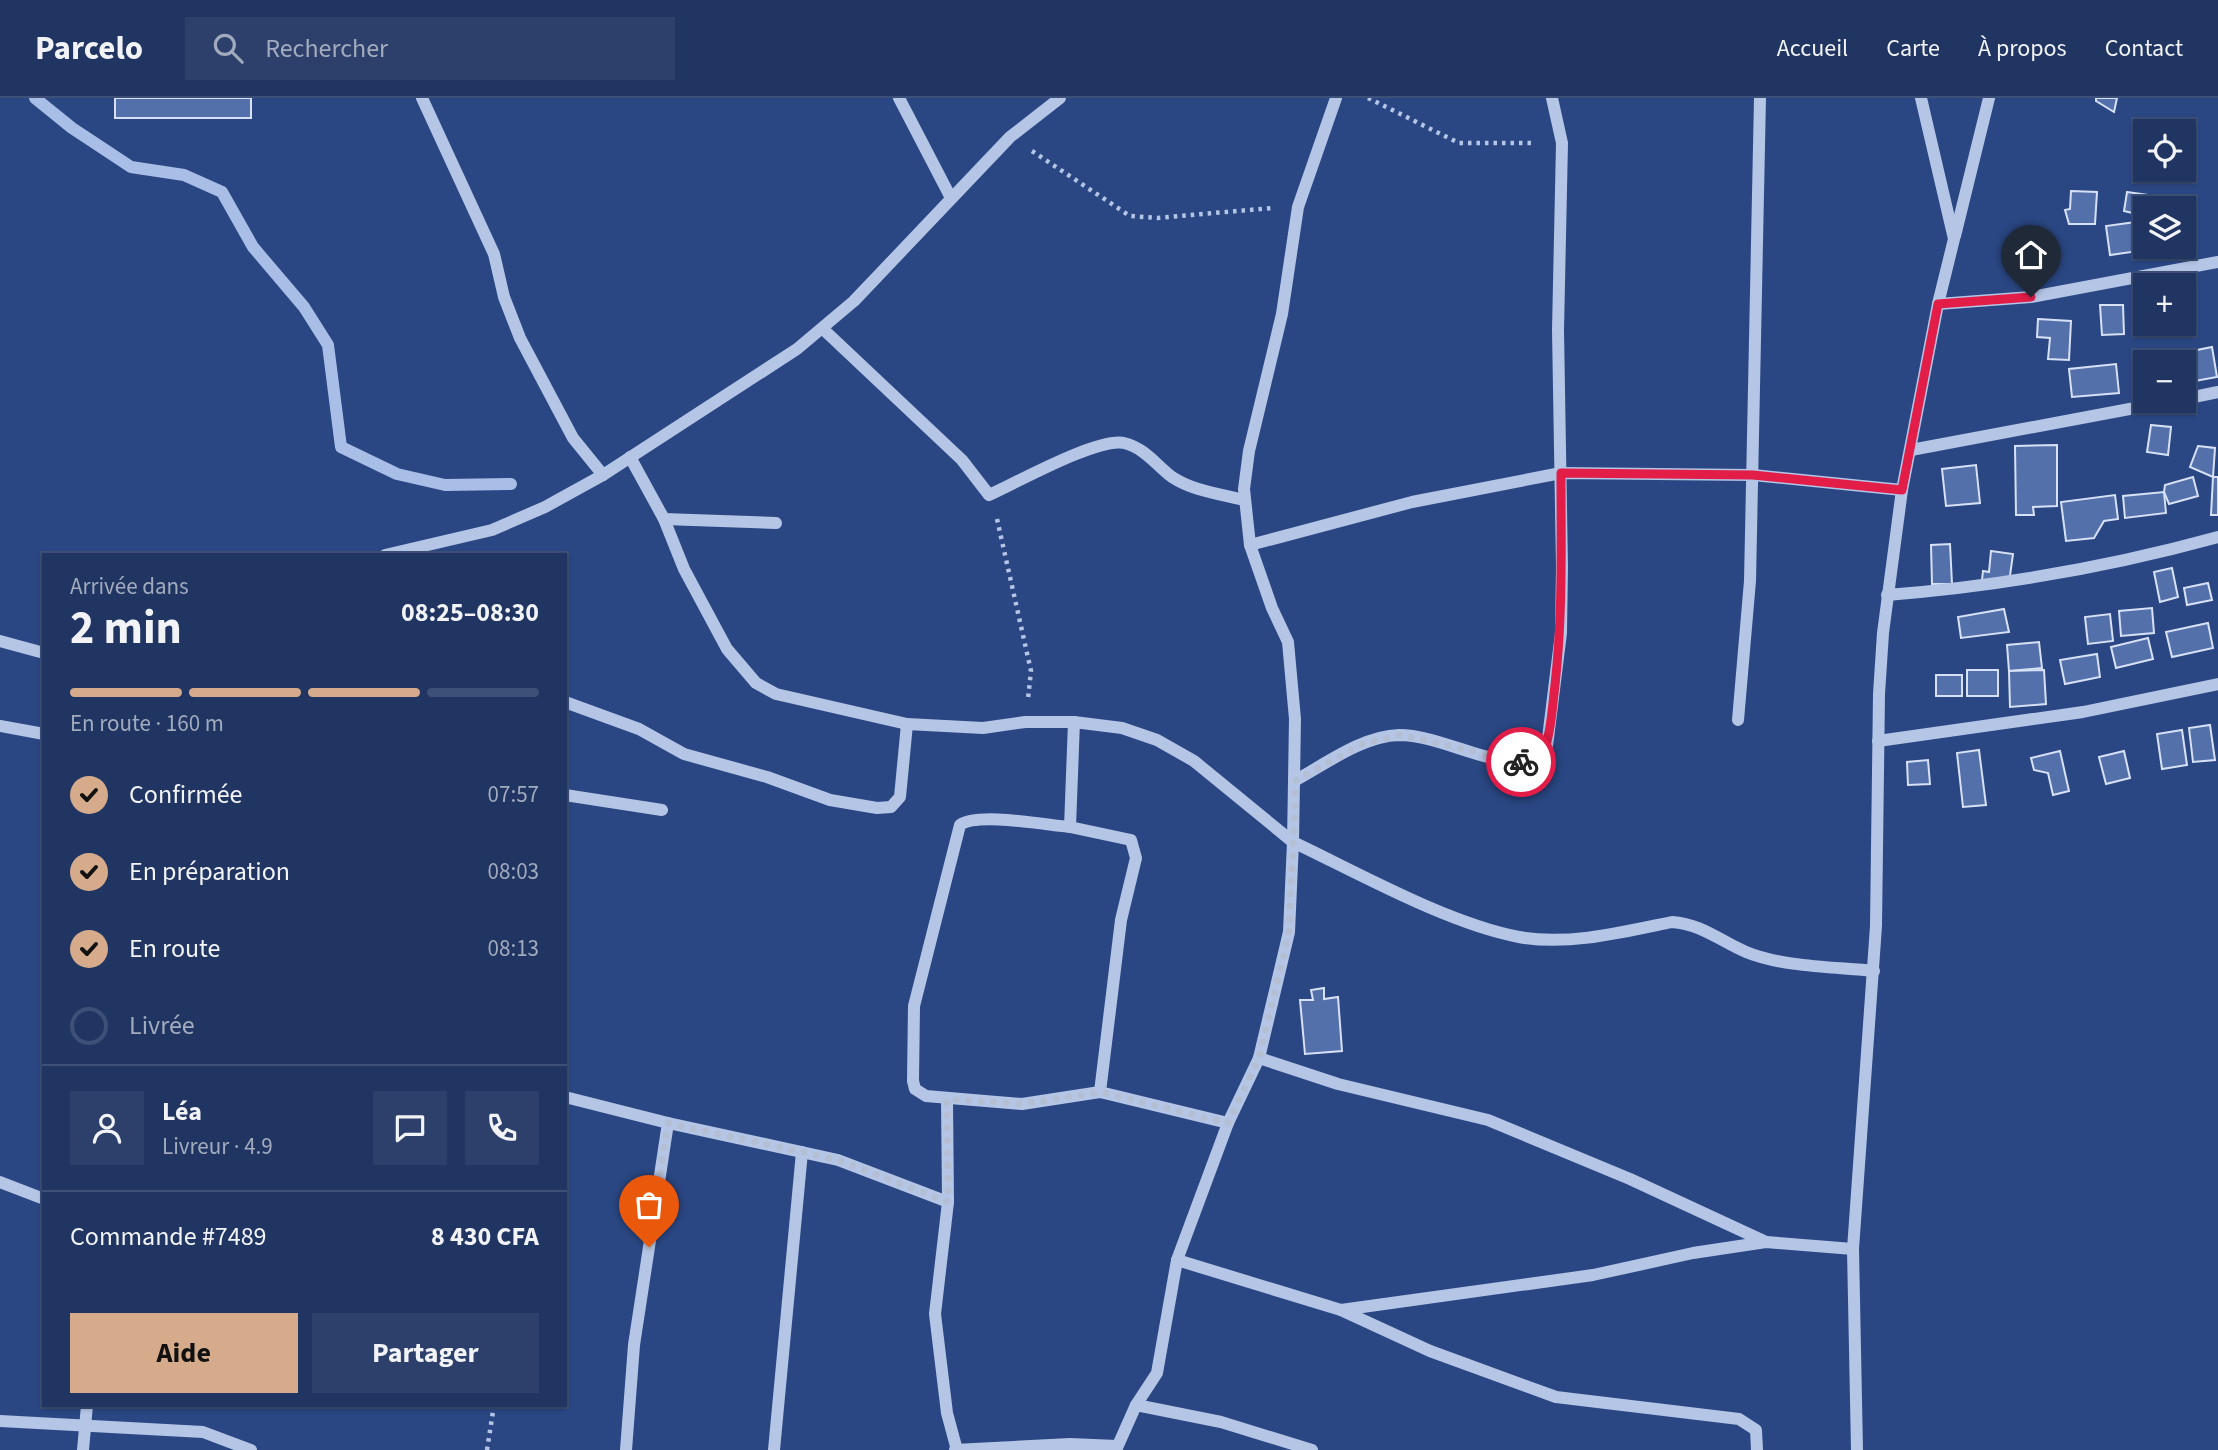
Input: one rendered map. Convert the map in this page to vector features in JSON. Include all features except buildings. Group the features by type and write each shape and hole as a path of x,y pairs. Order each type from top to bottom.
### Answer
{"street":[{"path":"422,98 494,254 504,297 520,338 573,438 603,475"},
{"path":"899,98 951,198"},
{"path":"394,553 492,530 545,507 603,475 797,349 823,329 899,255 1010,137 1060,98"},
{"path":"947,1099 948,1202 935,1314 947,1413 956,1450 1070,1444 1116,1448 1136,1405 1157,1373 1163,1352 1177,1260 1228,1123 1259,1058 1289,932 1296,780 1294,708 1288,642 1272,608 1250,545 1244,500 1249,450 1282,314 1298,207 1336,98"},
{"path":"1296,780 1363,744 1401,735 1464,748 1510,762 1541,759 1546,746 1561,633 1558,330 1562,143 1552,98"},
{"path":"1738,720 1750,581 1760,98"},
{"path":"1921,98 1954,239"},
{"path":"1857,1450 1853,1249 1874,971 1878,741 1887,594 1902,490 1938,304 1989,98"},
{"path":"1938,304 2031,297 2218,262"},
{"path":"823,329 962,460 989,495 1102,443 1123,443 1146,453 1172,476 1195,488 1244,500"},
{"path":"2196,396 2218,392"},
{"path":"1911,450 2133,408"},
{"path":"629,457 664,519 684,569 727,649 756,683 776,694 907,724 983,728 1026,722 1074,722 1122,728 1157,740 1194,761 1293,842 1456,917 1519,937 1563,939 1672,922 1690,923 1747,953 1793,962 1874,971"},
{"path":"1250,545 1412,502 1561,473 1753,475 1902,490"},
{"path":"664,519 776,523"},
{"path":"1887,594 1970,588 2072,572 2218,537"},
{"path":"0,641 42,652"},
{"path":"1878,741 2083,712 2218,684"},
{"path":"567,703 639,729 684,754 767,777 830,800 877,808 891,807 900,797 907,724"},
{"path":"1070,827 1074,722"},
{"path":"0,726 42,734"},
{"path":"567,795 662,810"},
{"path":"1100,1092 1121,920 1136,851 1131,840 1070,827 964,822 956,832 914,1006 915,1089 926,1096 947,1099 1022,1104 1100,1092 1228,1123"},
{"path":"1259,1058 1338,1084 1488,1120 1630,1179 1766,1242"},
{"path":"567,1098 668,1123 838,1160 948,1202"},
{"path":"626,1450 634,1345 668,1123"},
{"path":"775,1450 802,1152"},
{"path":"0,1182 42,1198"},
{"path":"1341,1310 1592,1275 1693,1253 1766,1242 1853,1249"},
{"path":"1177,1260 1341,1310 1430,1351 1556,1397 1739,1419 1756,1430 1758,1450"},
{"path":"1136,1405 1221,1422 1312,1450"},
{"path":"83,1450 88,1407"},
{"path":"0,1421 203,1432 251,1450"}],"path":[{"path":"1368,98 1459,143 1562,143"},
{"path":"1010,137 1130,216 1157,218 1298,207"},
{"path":"989,495 1001,534 1031,671 1026,722"},
{"path":"488,1450 494,1407"}],"waterway":[{"path":"35,98 72,128 131,167 184,175 222,192 253,247 304,307 328,345 341,447 397,474 445,485 511,484"}],"way so far":[{"path":"649,1247 668,1123 838,1160 948,1202 947,1099 1022,1104 1100,1092 1228,1123 1259,1058 1289,932 1296,780 1363,744 1401,735 1464,748 1510,762 1521,762"}],"route":[{"path":"1521,762 1541,759 1552,711 1561,633 1561,473 1753,475 1902,490 1938,304 2031,297"}]}
